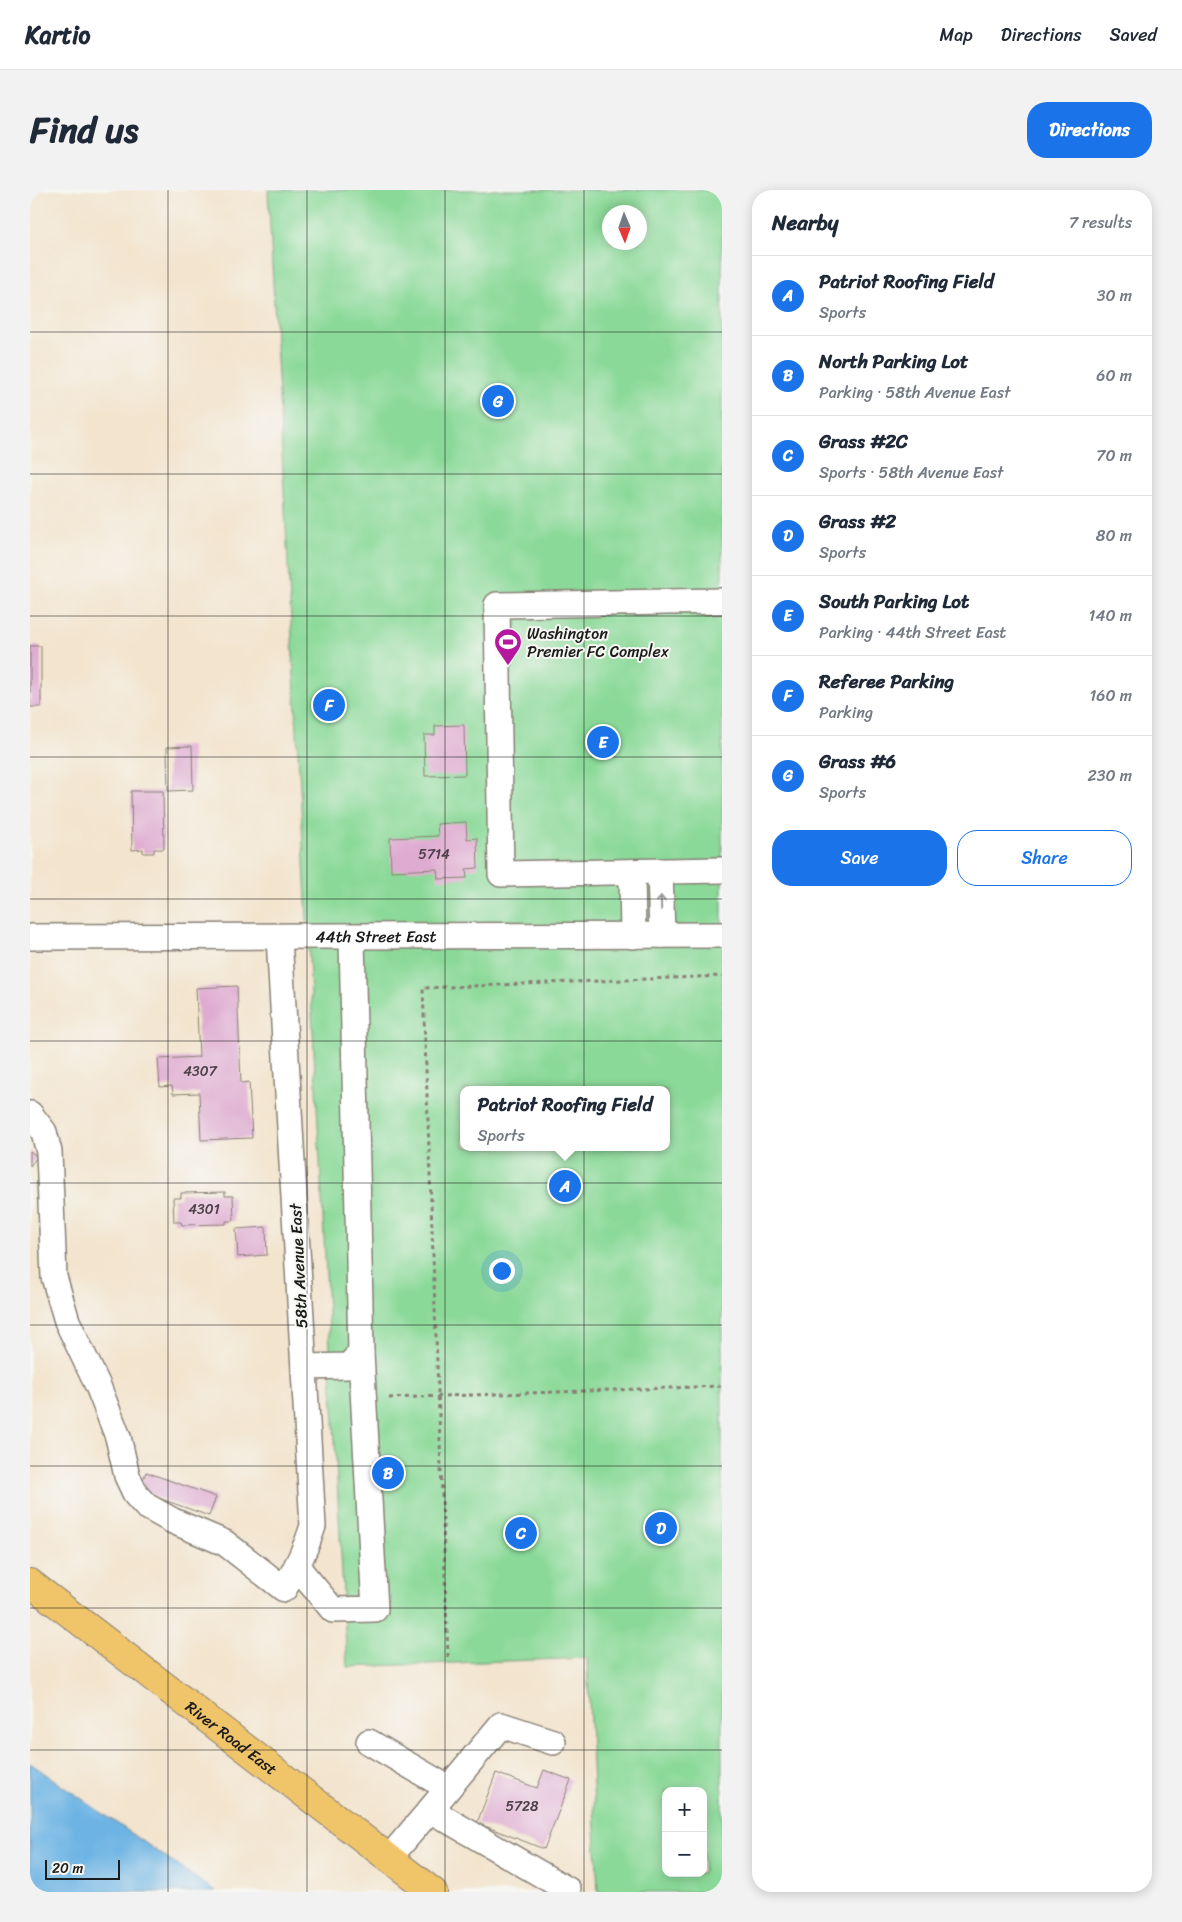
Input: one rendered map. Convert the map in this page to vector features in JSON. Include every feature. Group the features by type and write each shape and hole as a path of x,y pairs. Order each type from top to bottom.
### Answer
{"main road":[{"name":"River Road East","path":"30,1583 433,1892"}],"street":[{"path":"722,601 497,605 501,874 722,870"},
{"path":"660,871 662,935"},
{"path":"632,872 634,936"},
{"name":"44th Street East","path":"30,937 722,935"},
{"name":"58th Avenue East","path":"30,1114 44,1132 49,1152 54,1277 68,1321 98,1386 114,1428 127,1476 136,1495 146,1506 173,1521 225,1543 284,1589 307,1546 312,1526 279,937"},
{"path":"297,1567 333,1610 375,1609 361,1353 352,937"},
{"path":"304,1367 348,1366 361,1353"},
{"path":"389,1858 501,1725 553,1742"},
{"path":"369,1742 448,1788"},
{"path":"430,1810 568,1890 567,1892"}],"path":[{"path":"448,1657 423,988 722,976"},
{"path":"364,1399 722,1386"}],"green space":[{"name":"Washington Premier FC Complex","path":"268,190 722,190 722,1892 598,1892 587,1658 347,1667"}],"water":[{"path":"30,1763 216,1892 30,1892"}],"building":[{"path":"30,646 41,646 41,707 30,707"},
{"path":"464,725 465,775 425,776 424,735 435,735 435,726"},
{"path":"192,746 193,790 168,791 167,747"},
{"path":"131,791 163,791 164,849 154,849 154,853 143,853 143,849 132,850"},
{"path":"466,822 467,839 477,838 478,868 466,869 467,878 438,879 437,869 391,871 390,838 438,836 437,824"},
{"path":"237,986 241,1083 249,1082 252,1138 201,1140 199,1093 173,1094 172,1086 160,1087 158,1059 199,1057 196,988"},
{"path":"30,1151 37,1157 30,1166"},
{"path":"225,1192 225,1196 233,1196 234,1221 226,1221 226,1224 182,1225 181,1222 174,1222 173,1198 181,1198 181,1193"},
{"path":"266,1227 267,1255 238,1257 236,1229"},
{"path":"146,1472 216,1497 209,1516 139,1491"},
{"path":"544,1770 571,1780 544,1849 477,1823 496,1773 537,1788"}],"place":[{"name":"Grass #6","path":"498,401"},
{"name":"Washington Premier FC Complex","path":"508,666"},
{"name":"Referee Parking","path":"329,705"},
{"name":"South Parking Lot","path":"603,742"},
{"name":"Patriot Roofing Field","path":"565,1186"},
{"name":"North Parking Lot","path":"388,1473"},
{"name":"Grass #2","path":"661,1528"},
{"name":"Grass #2C","path":"521,1533"}]}
